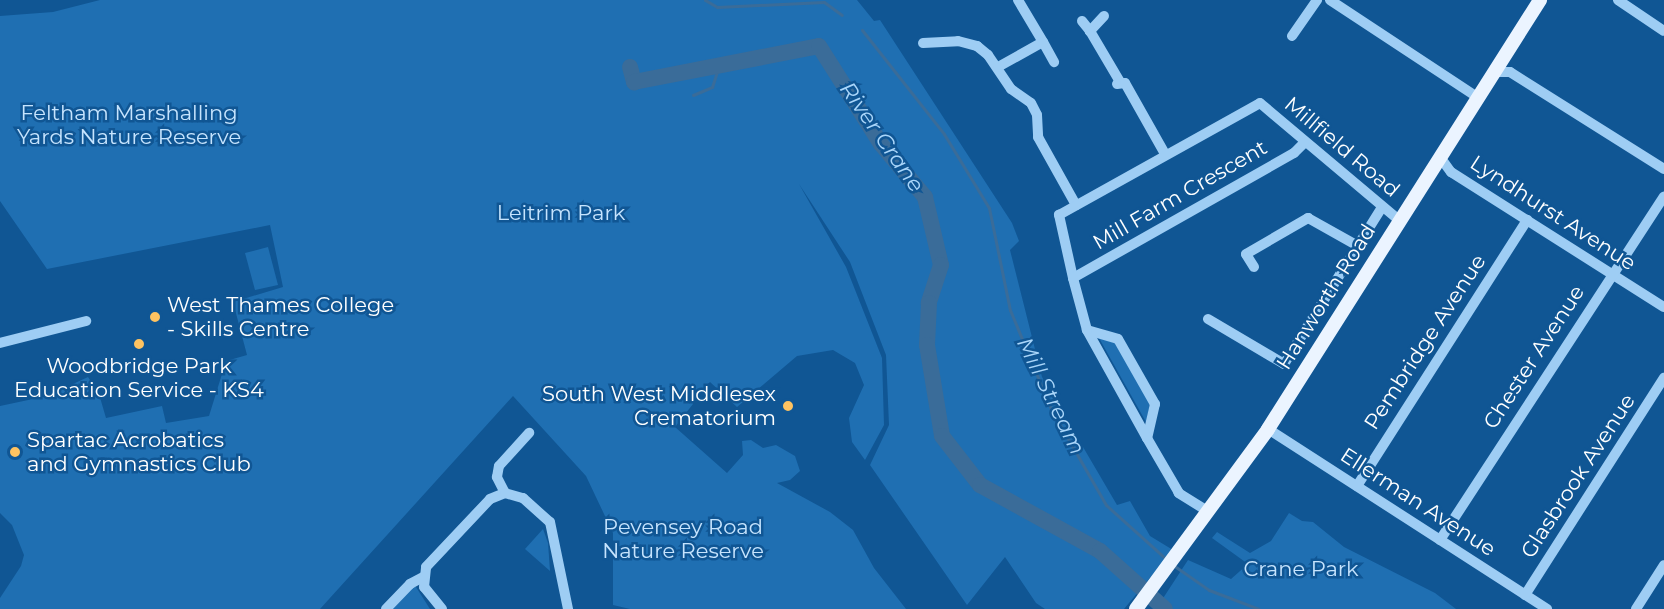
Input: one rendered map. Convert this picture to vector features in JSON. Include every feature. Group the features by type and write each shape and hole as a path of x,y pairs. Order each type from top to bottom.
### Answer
{"main road":[{"name":"Hanworth Road","path":"1138,606 1176,558 1268,429 1540,0"}],"street":[{"path":"1018,0 1054,62"},
{"path":"1292,36 1317,0"},
{"path":"1330,0 1477,97"},
{"path":"1618,0 1664,31"},
{"path":"1090,31 1104,16"},
{"path":"923,43 958,41 977,46 998,67 1011,89 1030,103 1037,114 1038,136 1076,205 1166,154 1125,83 1118,83 1090,31 1082,21"},
{"path":"998,67 1043,42"},
{"path":"1504,56 1510,72"},
{"path":"1494,72 1510,72 1664,169"},
{"name":"Millfield Road","path":"1166,154 1260,103 1304,143 1400,221"},
{"name":"Mill Farm Crescent","path":"1074,278 1294,153 1304,143"},
{"name":"Lyndhurst Avenue","path":"1440,157 1451,172 1664,307"},
{"name":"Lyndhurst Avenue","path":"1431,171 1451,172"},
{"name":"Chester Avenue","path":"1440,540 1611,273 1664,197"},
{"name":"Mill Farm Crescent","path":"1076,205 1059,215 1087,330 1179,493 1209,512"},
{"name":"Hanworth Road","path":"1208,320 1284,364 1382,207"},
{"path":"1254,267 1246,254 1308,218 1358,246"},
{"name":"Pembridge Avenue","path":"1357,486 1527,220"},
{"path":"0,343 86,321"},
{"path":"1087,330 1118,339 1155,404 1147,438"},
{"name":"Glasbrook Avenue","path":"1525,595 1664,378"},
{"name":"Ellerman Avenue","path":"1268,429 1547,609"},
{"path":"505,493 497,477 499,466 529,433"},
{"path":"442,609 424,587 423,577 426,567 490,499 505,493 523,498 550,522 568,609"},
{"path":"1636,609 1664,565"},
{"path":"386,609 410,584 423,577"}],"green space":[{"name":"Leitrim Park","path":"100,0 857,0 874,21 880,20 1012,223 1019,241 1010,250 1042,377 1117,505 1130,501 1150,536 1173,550 1124,609 1045,609 1036,603 1005,557 967,605 870,465 889,425 886,355 850,262 799,184 846,267 882,358 884,425 865,460 852,442 849,418 864,385 855,363 833,350 797,356 737,407 710,382 691,400 693,404 675,427 727,473 743,455 742,441 751,440 763,448 776,445 795,456 800,471 790,480 777,483 830,512 853,530 874,568 906,609 630,609 613,605 613,533 586,476 513,396 320,609 0,609 0,598 21,566 24,555 12,525 0,513 0,406 47,396 88,377 99,394 106,418 162,406 166,423 209,416 226,361 247,355 233,302 283,287 270,225 47,269 0,201 0,16 53,12"},
{"path":"268,247 278,285 255,290 245,253"},
{"path":"1099,338 1115,343 1150,404 1146,422"},
{"name":"Crane Park","path":"1289,513 1302,521 1313,522 1344,547 1435,593 1456,609 1156,609 1188,560 1231,579 1248,564 1212,538 1217,532 1250,553 1271,541"},
{"path":"543,529 548,543 550,571 525,549"},
{"path":"411,587 416,587 430,609 390,609"}],"waterway":[{"name":"Mill Stream","path":"705,0 717,7 824,2 842,15"},
{"name":"Mill Stream","path":"862,30 944,134 989,208 1010,310 1051,409 1106,505 1166,559"},
{"name":"River Crane","path":"630,67 634,82 819,46 881,144 925,197 941,265 929,303 927,345 942,436 980,485 1100,551 1165,609"},
{"path":"693,95 712,87 719,66"},
{"name":"Mill Stream","path":"1173,565 1209,590 1259,609"}],"place":[{"name":"West Thames College - Skills Centre","path":"155,317"},
{"name":"Woodbridge Park Education Service - KS4","path":"139,344"},
{"name":"South West Middlesex Crematorium","path":"788,406"},
{"name":"Spartac Acrobatics and Gymnastics Club","path":"15,452"}],"park label":[{"name":"Feltham Marshalling Yards Nature Reserve","path":"129,125"},
{"name":"Pevensey Road Nature Reserve","path":"683,539"}]}
